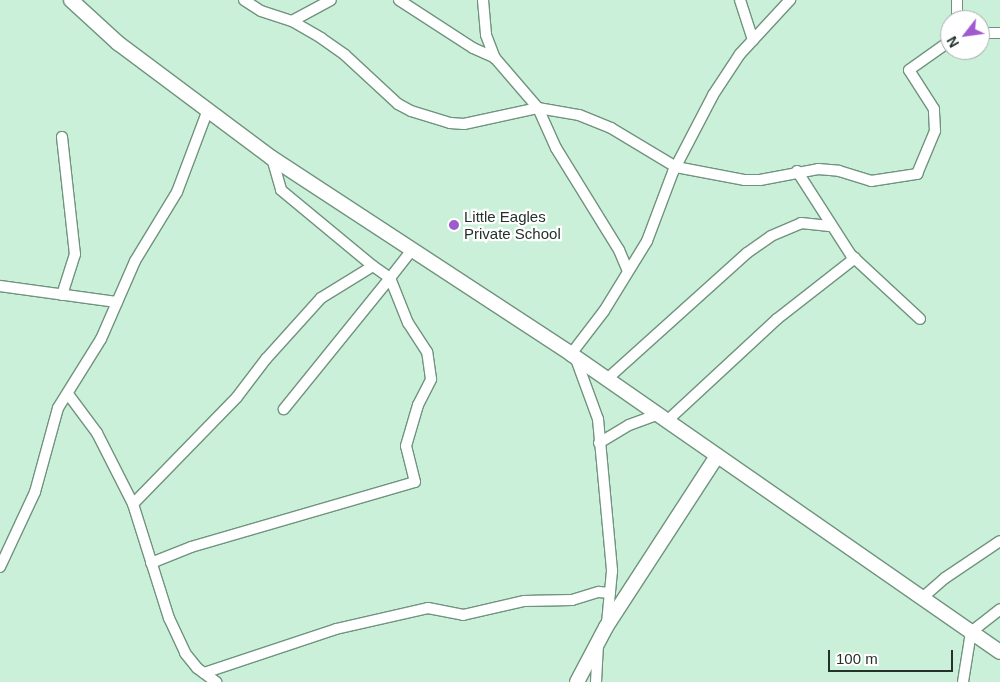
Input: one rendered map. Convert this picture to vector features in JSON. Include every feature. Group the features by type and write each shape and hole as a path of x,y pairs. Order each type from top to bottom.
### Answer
{"street":[{"path":"70,0 118,43 272,158 413,249 664,417 717,456 1000,652"},
{"path":"244,0 267,14 292,21 345,55 398,104 411,111 450,123 472,124 538,108 594,120 676,168 720,178 760,180 797,171 840,171 871,181 917,174 935,131 934,108 908,70 940,48"},
{"path":"292,21 331,0"},
{"path":"399,0 473,48 495,58"},
{"path":"483,0 486,35 495,58 538,108 556,148 619,250 628,271"},
{"path":"740,0 753,40"},
{"path":"574,356 604,311 658,217 676,168 713,95 753,40 790,0"},
{"path":"0,567 35,492 58,408 101,339 135,261 177,192 208,112"},
{"path":"62,138 75,254 62,295"},
{"path":"151,563 191,547 415,482 406,446 418,405 431,379 427,352 408,323 390,278 281,190 272,158"},
{"path":"797,171 855,258 920,319"},
{"path":"607,379 747,253 771,236 801,223 832,226"},
{"path":"284,409 413,249"},
{"path":"600,443 629,425 664,417 777,319 855,258"},
{"path":"133,504 237,397 266,359 321,298 373,266"},
{"path":"0,286 117,302"},
{"path":"574,356 598,419 612,571 606,627"},
{"path":"68,394 97,433 133,504 151,563 180,643 190,660 216,682"},
{"path":"577,682 606,627 717,456"},
{"path":"922,598 945,578 1000,541"},
{"path":"204,673 336,629 428,608 463,615 524,601 572,600 600,592 610,593"},
{"path":"963,682 971,632 1000,609"},
{"path":"596,682 598,642"}],"place":[{"name":"Little Eagles Private School","path":"454,225"}]}
